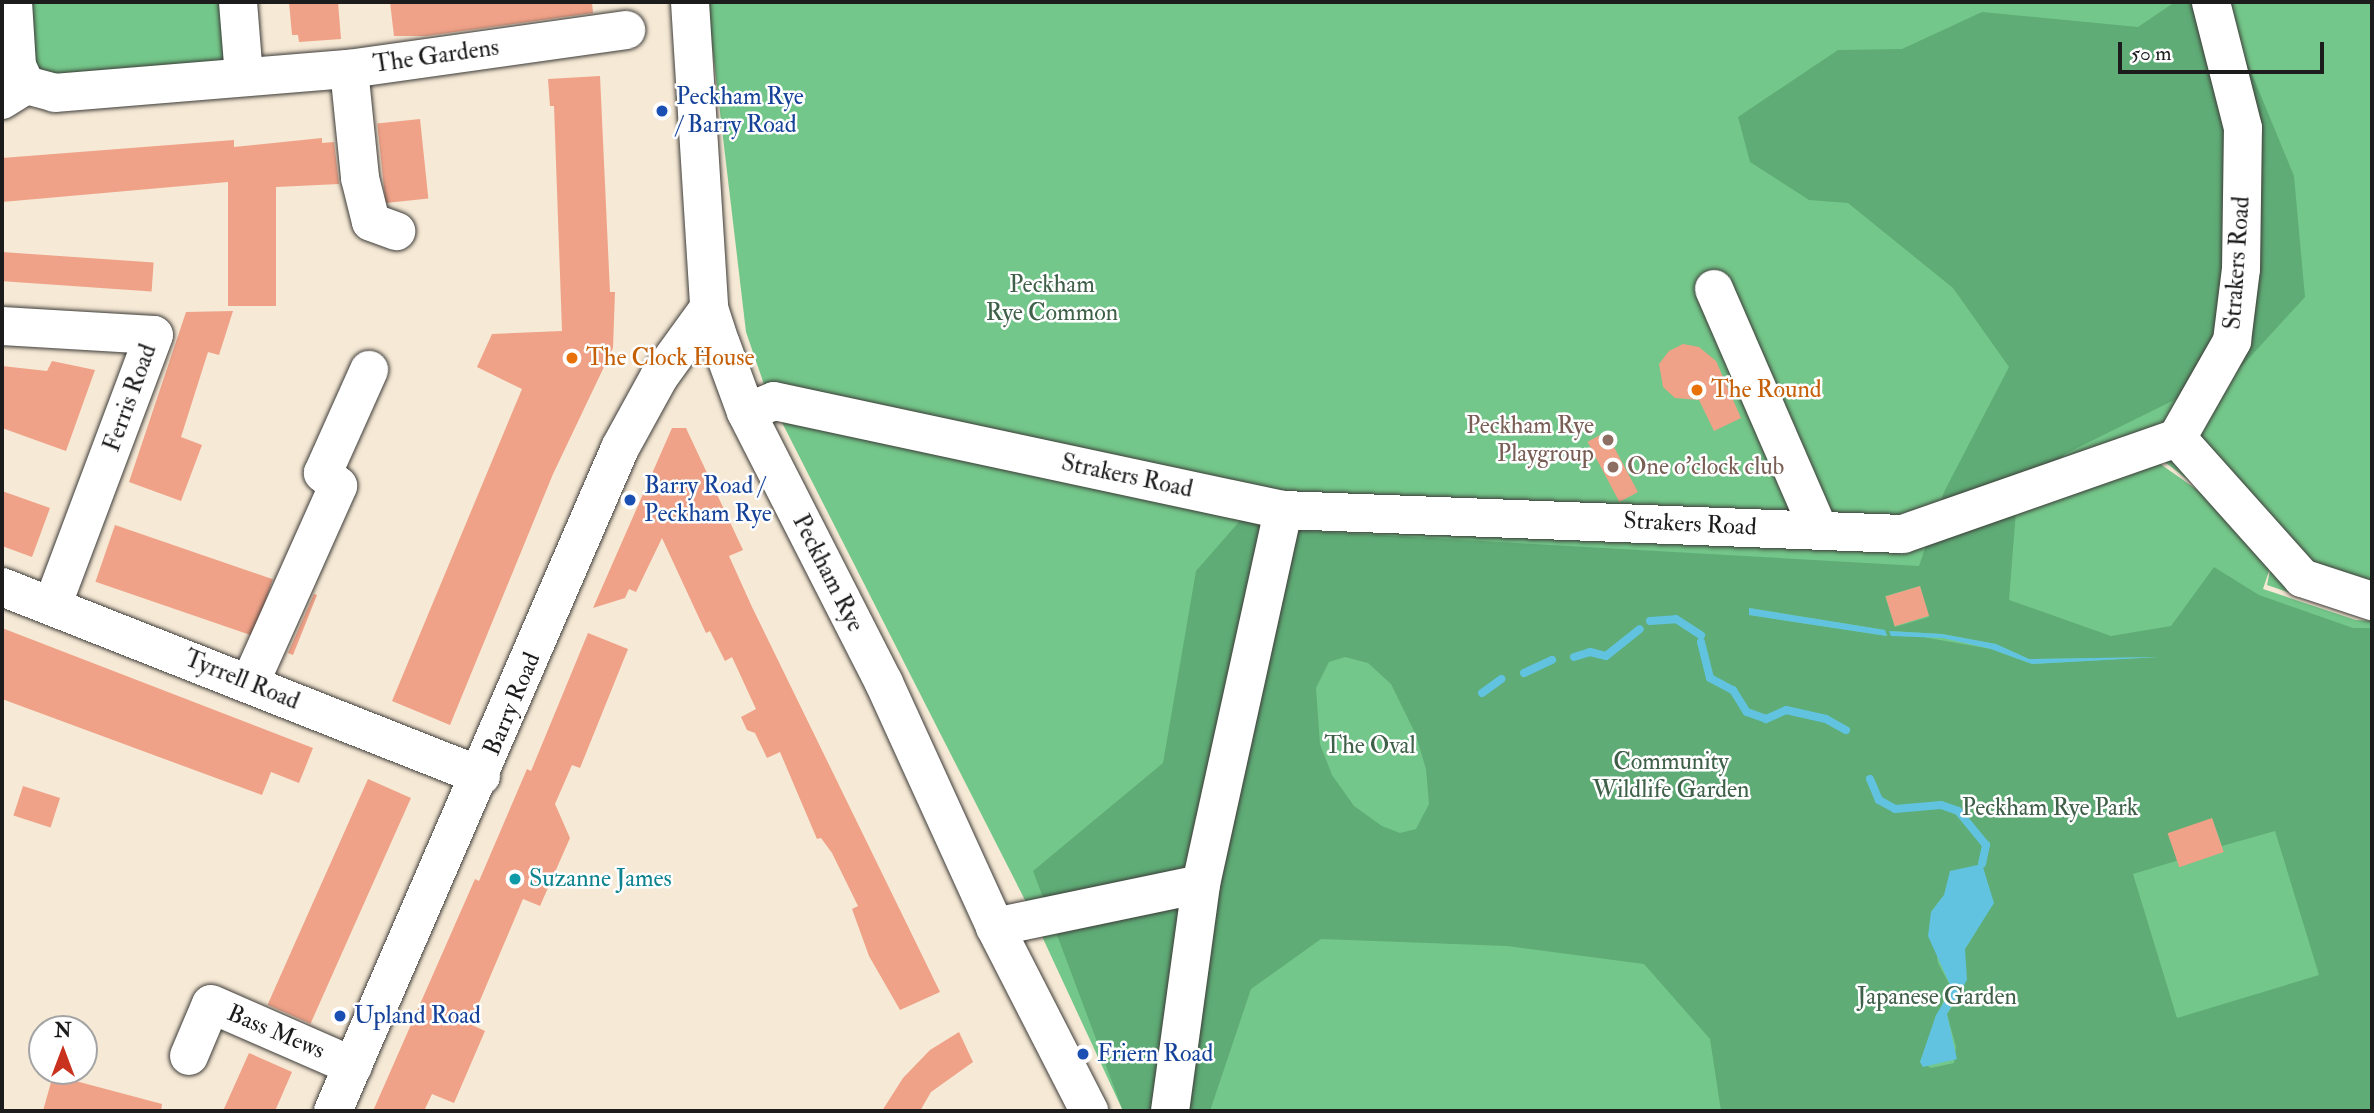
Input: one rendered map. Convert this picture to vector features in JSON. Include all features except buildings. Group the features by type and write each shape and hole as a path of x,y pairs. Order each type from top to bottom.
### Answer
{"main road":[{"name":"The Gardens","path":"13,2 18,66 14,92 55,93 349,69 626,30"},
{"path":"238,2 244,77"},
{"name":"Peckham Rye","path":"691,2 709,308 746,412 884,683 995,927 1089,1111"},
{"name":"Strakers Road","path":"746,412 774,401 1283,510 1903,534 2077,484 2177,438 2232,341 2241,269 2243,128 2211,2"},
{"path":"349,69 360,178 371,222 396,231"},
{"path":"1714,289 1819,530"},
{"name":"Barry Road","path":"333,1111 481,776 620,448 659,377 709,308"},
{"name":"Ferris Road","path":"2,326 154,335 52,604"},
{"path":"250,683 338,486 323,473 369,370"},
{"path":"2177,438 2302,578 2372,601"},
{"path":"1170,1111 1201,884 1283,510"},
{"name":"Tyrrell Road","path":"2,587 52,604 481,776"},
{"path":"995,927 1201,884"},
{"name":"Bass Mews","path":"189,1056 211,1004 353,1066"}],"green space":[{"path":"22,2 230,2 235,68 35,78"},
{"path":"707,2 2372,2 2372,617 2357,616 2267,585 2271,565 2263,589 2356,620 2372,621 2372,1111 1194,1111 1260,518 1905,540 2139,449 2250,527 2141,444 1904,526 1259,514 1157,1111 1123,1111 1027,904 767,393 746,332"},
{"name":"Peckham Rye Park","path":"2175,2 2192,2 2228,16 2294,176 2305,297 2241,367 2065,454 2016,511 2009,600 2111,636 2171,626 2214,567 2259,595 2353,628 2372,628 2372,1111 1721,1111 1710,1039 1644,964 1507,946 1321,939 1251,989 1210,1111 1123,1111 1033,871 1163,763 1196,571 1259,499 1272,529 1919,566 1944,492 2009,367 1953,288 1848,203 1809,200 1750,162 1738,117 1838,50 1902,49 1982,12 2138,27","holes":["1920,586 1929,617 1895,627 1885,596","1749,608 1885,630 1887,636 1749,615","1889,631 1942,634 1996,644 2029,659 2159,657 2032,664 1991,649","1345,657 1368,663 1391,684 1415,733 1426,769 1429,804 1416,829 1400,833 1382,826 1354,806 1332,775 1320,744 1316,688 1329,662","2212,818 2222,846 2275,831 2319,975 2177,1018 2133,874 2176,861","1944,895 1977,930 1965,949 1963,991 1947,1014 1956,1047 1954,1063 1931,1068 1920,1062 1944,999 1952,989 1938,963 1931,912"]}],"water":[{"path":"1749,608 1885,630 1887,636 1749,615"},
{"path":"1889,631 1942,634 1996,644 2029,659 2159,657 2032,664 1991,649 1943,638 1891,636"},
{"path":"1982,864 1994,903 1965,949 1967,980 1947,1014 1957,1059 1923,1067 1920,1062 1936,1015 1952,989 1928,936 1931,912 1944,895 1950,871"}],"waterway":[{"path":"1650,621 1676,619 1701,635"},
{"path":"1574,657 1590,652 1606,656 1640,629"},
{"path":"1701,642 1710,678 1733,690 1747,712 1766,719 1786,710 1826,719 1846,730"},
{"path":"1524,673 1552,660"},
{"path":"1482,693 1501,679"},
{"path":"1870,779 1879,800 1895,809 1941,805 1958,811 1986,845 1982,864"}],"place":[{"name":"Peckham Rye / Barry Road","path":"662,111"},
{"name":"The Clock House","path":"572,358"},
{"name":"The Round","path":"1697,390"},
{"name":"Peckham Rye Playgroup","path":"1608,440"},
{"name":"One o'clock club","path":"1613,467"},
{"name":"Barry Road / Peckham Rye","path":"630,500"},
{"name":"Suzanne James","path":"515,879"},
{"name":"Upland Road","path":"340,1016"},
{"name":"Friern Road","path":"1083,1054"}],"park label":[{"name":"Peckham Rye Common","path":"1052,299"},
{"name":"The Oval","path":"1370,746"},
{"name":"Community Wildlife Garden","path":"1671,776"},
{"name":"Japanese Garden","path":"1937,997"}]}
